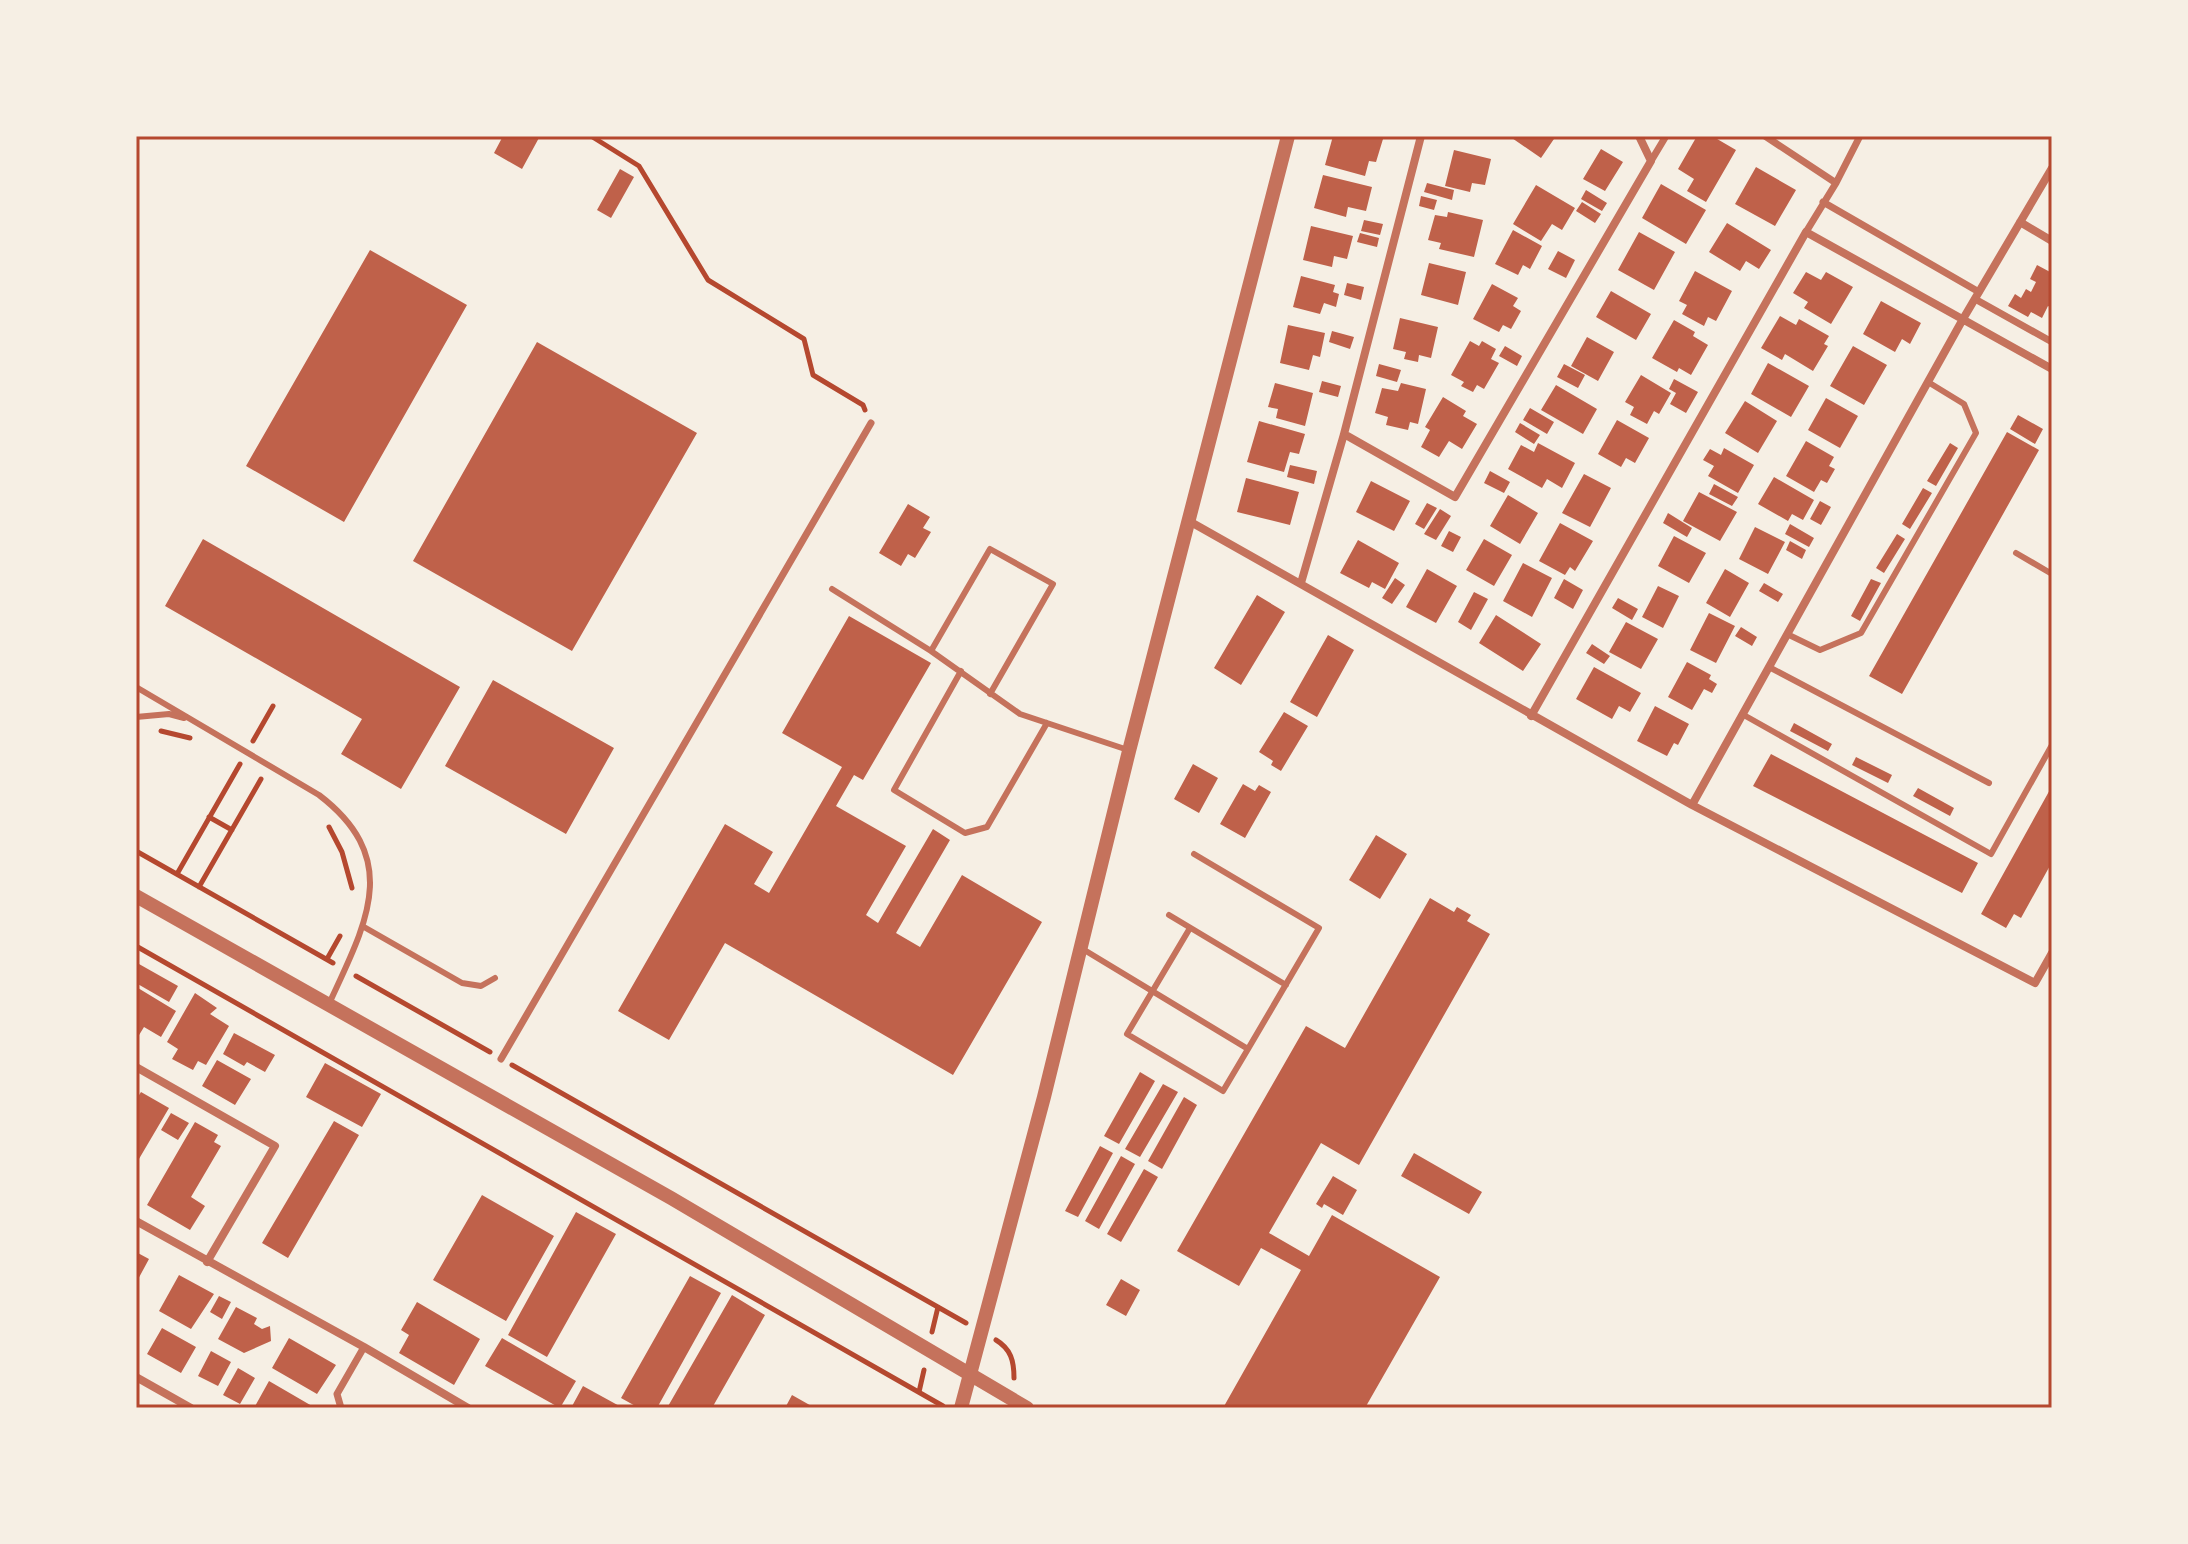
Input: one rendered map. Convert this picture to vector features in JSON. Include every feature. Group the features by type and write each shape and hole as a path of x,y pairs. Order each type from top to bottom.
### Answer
{"street":[{"path":"961,1408 1044,1097 1129,751 1288,136"},
{"path":"1301,583 1344,434 1421,136"},
{"path":"1639,136 1651,161"},
{"path":"1344,434 1455,497 1666,136"},
{"path":"1765,136 1836,183"},
{"path":"1531,716 1860,136"},
{"path":"1692,805 1963,319 2052,168"},
{"path":"1823,202 2052,342"},
{"path":"2020,222 2052,241"},
{"path":"1806,232 2052,369"},
{"path":"501,1059 871,423"},
{"path":"1189,521 1692,805 2035,983 2048,967 2052,953"},
{"path":"136,896 671,1198 1027,1408"},
{"path":"136,1067 275,1146 207,1262"},
{"path":"136,1221 468,1408"},
{"path":"341,1408 337,1394 364,1347"},
{"path":"136,1377 191,1408"}],"lane":[{"path":"1787,634 1820,650 1861,633 1976,433 1964,404 1928,382"},
{"path":"931,651 990,549 1053,584 990,694"},
{"path":"2016,553 2052,574"},
{"path":"832,589 931,651 1020,714 1129,751"},
{"path":"1769,667 1989,783"},
{"path":"961,671 894,790 965,833 987,827 1047,723"},
{"path":"136,687 319,795 340,810 356,832 367,858 371,892 364,927 328,1005"},
{"path":"136,717 169,714 192,720"},
{"path":"1742,714 1991,854 2052,745"},
{"path":"1190,928 1127,1034 1223,1091 1319,928 1194,854"},
{"path":"1169,915 1286,985"},
{"path":"364,927 462,983 481,986 495,978"},
{"path":"1081,948 1248,1049"}],"path":[{"path":"591,136 639,166 708,280 804,339 813,375 863,405 871,423"},
{"path":"177,874 273,706"},
{"path":"147,732 159,731 193,738"},
{"path":"227,759 272,786"},
{"path":"199,887 261,779"},
{"path":"209,817 232,830"},
{"path":"328,824 342,852 352,887 351,899"},
{"path":"136,851 340,967"},
{"path":"327,959 341,934"},
{"path":"136,946 947,1408"},
{"path":"354,975 1006,1346 1014,1362"}],"building":[{"path":"503,136 540,136 522,169 494,153"},
{"path":"1333,136 1374,136 1383,139 1376,162 1369,161 1365,176 1325,165"},
{"path":"1509,136 1556,136 1541,158"},
{"path":"1697,136 1712,136 1736,150 1706,202 1687,191 1694,179 1678,169"},
{"path":"1601,149 1623,162 1605,191 1583,179"},
{"path":"1454,150 1491,159 1485,185 1472,183 1470,192 1445,186"},
{"path":"1756,167 1796,190 1775,226 1735,204"},
{"path":"620,169 634,177 611,218 597,210"},
{"path":"1323,175 1372,187 1366,211 1348,207 1346,217 1314,208"},
{"path":"1427,183 1454,190 1452,200 1424,192"},
{"path":"1661,184 1706,210 1686,244 1642,218"},
{"path":"1536,185 1575,208 1562,230 1552,224 1541,241 1513,224"},
{"path":"1586,190 1607,203 1602,211 1581,199"},
{"path":"1421,196 1437,200 1434,210 1419,206"},
{"path":"1582,202 1601,214 1595,223 1576,211"},
{"path":"1448,212 1483,220 1474,257 1439,249 1441,243 1428,240 1435,215 1447,217"},
{"path":"1364,220 1383,224 1380,235 1361,231"},
{"path":"1727,223 1771,250 1759,269 1746,261 1740,271 1709,252"},
{"path":"1311,226 1353,236 1347,259 1334,256 1332,267 1303,260"},
{"path":"1513,230 1542,246 1530,269 1523,265 1518,275 1495,264"},
{"path":"1639,232 1675,252 1654,290 1618,270"},
{"path":"1360,233 1379,238 1377,247 1357,242"},
{"path":"370,250 467,305 344,522 246,466"},
{"path":"1558,251 1575,260 1566,278 1548,269"},
{"path":"1429,263 1466,272 1458,305 1421,295"},
{"path":"2037,265 2052,273 2052,308 2048,306 2042,318 2031,312 2028,317 2008,306 2015,294 2021,298 2026,289 2031,292 2036,282 2030,279"},
{"path":"1695,271 1732,291 1716,321 1708,317 1704,326 1682,314 1687,305 1679,301"},
{"path":"1806,272 1821,280 1826,272 1853,287 1831,324 1804,308 1808,302 1793,293"},
{"path":"1301,276 1335,285 1333,292 1339,294 1336,307 1324,303 1320,314 1293,307"},
{"path":"1347,283 1364,287 1361,300 1344,295"},
{"path":"1492,284 1518,298 1513,306 1521,311 1511,329 1503,325 1499,332 1473,319"},
{"path":"1611,291 1651,314 1636,340 1596,317"},
{"path":"1881,301 1921,323 1910,344 1902,339 1895,352 1863,334"},
{"path":"1780,316 1796,325 1799,319 1829,336 1824,344 1828,346 1813,371 1785,354 1782,360 1761,348"},
{"path":"1400,318 1438,327 1431,358 1419,355 1418,362 1404,359 1406,352 1393,349"},
{"path":"1674,320 1695,332 1693,336 1708,345 1691,375 1679,368 1677,372 1652,358"},
{"path":"1288,325 1325,333 1320,357 1313,355 1309,370 1280,363"},
{"path":"1332,331 1354,337 1350,349 1329,342"},
{"path":"1587,337 1614,352 1598,381 1571,366"},
{"path":"1470,341 1479,346 1482,341 1496,349 1491,359 1499,363 1484,389 1477,385 1473,392 1461,386 1464,382 1451,375"},
{"path":"537,342 697,433 572,651 413,561"},
{"path":"1505,346 1522,356 1517,366 1499,356"},
{"path":"1853,346 1887,365 1864,405 1830,386"},
{"path":"1768,363 1809,386 1791,417 1751,394"},
{"path":"1379,364 1401,370 1397,382 1376,376"},
{"path":"1564,364 1585,375 1578,388 1557,377"},
{"path":"1641,375 1671,393 1659,414 1654,411 1647,424 1630,415 1634,407 1625,402"},
{"path":"1674,379 1698,392 1686,413 1670,404 1676,393 1669,389"},
{"path":"1322,381 1341,386 1338,397 1319,392"},
{"path":"1275,383 1313,393 1305,426 1276,418 1278,409 1268,407"},
{"path":"1401,383 1426,389 1418,424 1410,422 1408,430 1386,425 1388,417 1375,413 1382,388 1398,391"},
{"path":"1556,385 1597,409 1583,434 1541,410"},
{"path":"1443,397 1466,411 1463,416 1477,424 1462,449 1449,441 1439,457 1421,447 1430,430 1425,427"},
{"path":"1826,398 1858,416 1840,448 1808,430"},
{"path":"1745,401 1777,421 1758,453 1725,433"},
{"path":"1530,408 1554,422 1547,434 1523,420"},
{"path":"2018,415 2043,429 2035,444 2010,429"},
{"path":"1617,420 1649,438 1635,463 1626,458 1621,467 1598,454"},
{"path":"1259,421 1305,434 1299,454 1290,452 1284,472 1247,462"},
{"path":"1520,423 1540,435 1534,444 1515,432"},
{"path":"2007,432 2039,450 1902,694 1869,676"},
{"path":"1806,441 1834,457 1829,466 1835,469 1827,483 1821,480 1814,492 1786,476"},
{"path":"1538,443 1575,463 1562,488 1547,479 1542,488 1508,469 1521,445 1534,452"},
{"path":"1950,443 1958,448 1936,486 1927,481"},
{"path":"1724,448 1754,465 1738,493 1708,476 1714,466 1703,460 1710,449 1721,455"},
{"path":"1290,465 1317,471 1314,484 1287,477"},
{"path":"1490,471 1510,482 1504,493 1484,483"},
{"path":"1584,474 1611,488 1590,527 1562,513"},
{"path":"1774,477 1814,500 1803,520 1792,514 1788,521 1758,504"},
{"path":"1246,478 1299,492 1290,525 1237,512"},
{"path":"1371,481 1410,501 1394,531 1356,512"},
{"path":"1714,484 1738,497 1732,506 1709,494"},
{"path":"1923,488 1932,493 1910,529 1902,524"},
{"path":"1699,492 1737,512 1720,541 1683,521"},
{"path":"1508,495 1538,513 1520,544 1490,526"},
{"path":"1820,501 1831,507 1821,525 1810,519"},
{"path":"1427,503 1437,508 1424,529 1415,524"},
{"path":"908,504 930,517 923,528 931,532 915,558 908,554 901,566 879,553"},
{"path":"1440,509 1451,516 1436,540 1424,534"},
{"path":"1668,513 1692,528 1687,537 1663,523"},
{"path":"1560,523 1593,541 1575,571 1570,567 1565,575 1539,561"},
{"path":"1790,524 1814,538 1809,547 1785,534"},
{"path":"1755,527 1785,542 1768,574 1739,559"},
{"path":"1449,531 1461,537 1453,552 1441,546"},
{"path":"1897,534 1905,539 1884,573 1876,568"},
{"path":"1674,536 1706,553 1689,583 1658,566"},
{"path":"203,539 460,687 401,789 341,754 362,719 165,606"},
{"path":"1484,539 1512,555 1494,586 1466,570"},
{"path":"1358,540 1399,563 1385,589 1372,582 1369,588 1340,573"},
{"path":"1790,541 1806,550 1802,559 1786,550"},
{"path":"1523,563 1552,578 1532,617 1503,601"},
{"path":"1427,569 1457,586 1436,623 1406,607"},
{"path":"1725,569 1749,583 1730,617 1706,603"},
{"path":"1395,578 1405,585 1392,604 1382,598"},
{"path":"1564,579 1583,590 1573,609 1554,598"},
{"path":"1871,579 1881,583 1860,621 1851,616"},
{"path":"1764,583 1783,594 1778,602 1759,591"},
{"path":"1658,586 1679,596 1663,628 1642,617"},
{"path":"1474,592 1488,599 1471,630 1458,622"},
{"path":"1257,595 1285,612 1241,685 1214,668"},
{"path":"1618,598 1638,609 1632,620 1612,608"},
{"path":"1709,613 1735,626 1716,663 1690,650"},
{"path":"1496,615 1541,644 1523,671 1479,643"},
{"path":"849,616 931,663 863,780 854,775 836,806 906,846 866,915 878,923 933,829 950,840 896,933 920,947 962,875 1042,922 953,1075 725,943 669,1040 618,1011 725,824 773,852 754,884 769,893 842,767 782,733"},
{"path":"1626,622 1658,639 1641,669 1609,652"},
{"path":"1741,627 1757,637 1752,646 1735,636"},
{"path":"1328,635 1354,650 1317,717 1290,702"},
{"path":"1592,644 1610,656 1604,664 1586,653"},
{"path":"1687,662 1711,675 1709,679 1717,684 1712,693 1704,689 1692,710 1668,697"},
{"path":"1594,667 1641,693 1630,712 1619,706 1612,719 1576,699"},
{"path":"493,680 614,748 566,834 445,766"},
{"path":"1655,706 1689,724 1678,745 1674,743 1667,756 1637,741"},
{"path":"1284,712 1308,726 1281,771 1259,752"},
{"path":"1794,723 1832,744 1828,751 1790,731"},
{"path":"1771,754 1978,863 1962,893 1753,786"},
{"path":"1856,757 1892,775 1888,783 1852,765"},
{"path":"1193,764 1218,778 1199,813 1174,799"},
{"path":"1243,784 1255,791 1259,785 1271,792 1245,838 1220,824"},
{"path":"2052,786 2052,862 2021,918 2014,914 2006,928 1981,914"},
{"path":"1918,788 1954,808 1950,816 1913,796"},
{"path":"1376,835 1407,854 1380,899 1349,880"},
{"path":"1430,898 1454,912 1457,907 1471,915 1467,921 1490,934 1359,1165 1321,1143 1269,1233 1309,1256 1332,1215 1440,1277 1365,1408 1223,1408 1301,1270 1261,1248 1239,1286 1177,1251 1306,1026 1345,1048"},
{"path":"139,964 178,986 169,1002 136,983"},
{"path":"138,988 176,1011 161,1037 144,1027 136,1040"},
{"path":"195,993 217,1008 210,1014 229,1026 206,1065 198,1061 193,1070 172,1059 178,1049 167,1042"},
{"path":"234,1033 275,1055 265,1072 247,1062 244,1066 223,1054"},
{"path":"217,1060 251,1079 235,1105 202,1086"},
{"path":"325,1063 381,1094 362,1127 306,1097"},
{"path":"1140,1072 1155,1081 1119,1144 1104,1136"},
{"path":"1163,1084 1178,1092 1140,1157 1125,1149"},
{"path":"141,1092 169,1108 136,1164 136,1100"},
{"path":"1184,1097 1197,1105 1162,1169 1148,1161"},
{"path":"171,1113 189,1123 178,1140 161,1130"},
{"path":"334,1121 359,1135 288,1258 262,1243"},
{"path":"195,1122 218,1135 214,1142 221,1146 191,1197 205,1206 190,1230 147,1205"},
{"path":"1100,1146 1113,1153 1078,1217 1065,1211"},
{"path":"1414,1153 1482,1192 1469,1214 1401,1176"},
{"path":"1121,1156 1135,1164 1099,1229 1085,1221"},
{"path":"1144,1169 1158,1177 1121,1242 1107,1234"},
{"path":"1333,1176 1357,1190 1343,1215 1324,1204 1322,1208 1316,1204"},
{"path":"482,1195 554,1236 506,1321 433,1280"},
{"path":"576,1212 616,1234 547,1357 508,1335"},
{"path":"136,1252 149,1259 136,1283"},
{"path":"179,1275 214,1294 191,1329 159,1311"},
{"path":"690,1276 721,1293 657,1408 639,1408 621,1398"},
{"path":"1121,1279 1140,1290 1126,1316 1106,1305"},
{"path":"732,1295 765,1315 712,1408 667,1408"},
{"path":"219,1296 231,1302 222,1319 210,1312"},
{"path":"417,1302 480,1339 454,1385 399,1353 409,1335 401,1330"},
{"path":"236,1307 257,1318 254,1324 262,1329 270,1326 271,1341 244,1353 218,1339"},
{"path":"162,1328 196,1347 181,1373 147,1354"},
{"path":"289,1338 336,1365 317,1394 272,1368"},
{"path":"502,1338 576,1381 560,1408 485,1366"},
{"path":"211,1351 231,1362 218,1386 198,1376"},
{"path":"238,1368 255,1378 240,1404 223,1395"},
{"path":"269,1381 312,1406 311,1408 254,1408"},
{"path":"583,1386 623,1408 571,1408"},
{"path":"792,1395 815,1408 785,1408"}]}
